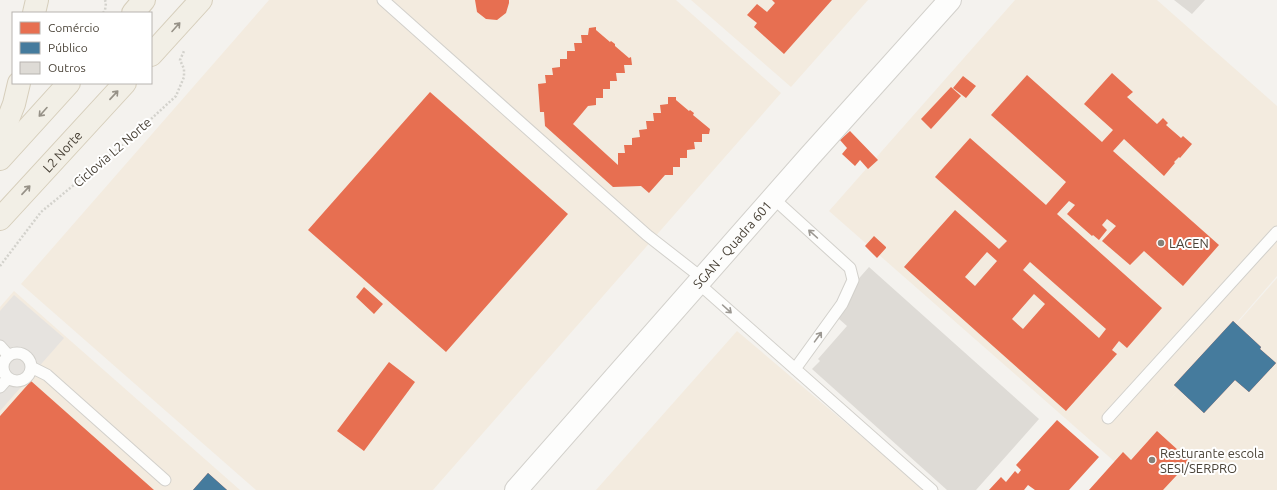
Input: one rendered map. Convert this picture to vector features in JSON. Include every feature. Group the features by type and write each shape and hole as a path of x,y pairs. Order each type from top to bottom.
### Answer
{"main road":[{"path":"34,12 37,0"},
{"path":"134,12 144,0"},
{"path":"152,54 201,0"},
{"path":"0,140 14,104 19,84"},
{"path":"0,159 68,84"},
{"name":"L2 Norte","path":"0,219 124,84"}],"street":[{"name":"SGAN - Quadra 601","path":"516,490 700,280 950,0"}],"lane":[{"path":"383,0 647,235 700,280 795,369 932,490"},
{"path":"773,198 850,268 853,280 842,304 795,369"},
{"path":"1108,418 1277,232"},
{"path":"0,346 8,355"},
{"path":"14,352 21,353 26,356 30,361 31,367 30,374 26,378 20,381 14,381 8,378 4,373 2,366 8,355 14,352"},
{"path":"31,367 47,375 165,480"},
{"path":"0,387 8,378"}],"path":[{"path":"104,12 106,2 105,0"},
{"name":"Ciclovia L2 Norte","path":"0,266 41,212 125,142 176,96 184,77 184,69 180,60 188,41 176,28"}],"shaded area":[{"path":"269,0 676,0 781,93 433,490 256,490 21,284"},
{"path":"691,0 868,0 791,87"},
{"path":"1015,0 1157,0 1277,106 1277,276 1160,411 1277,278 1277,490 1091,490 1115,462 829,211"},
{"path":"14,291 240,490 0,490 0,307"},
{"path":"14,295 64,338 0,411 0,311"},
{"path":"737,331 925,490 596,490"}],"building: Comércio":[{"path":"475,0 509,0 509,3 506,13 497,20 486,19 477,12"},
{"path":"772,0 832,0 784,54 754,27 757,23 747,15 757,4 767,12 775,3"},
{"path":"596,27 596,30 610,42 611,41 615,44 615,46 629,58 631,57 632,65 624,65 625,73 616,73 617,81 610,81 610,89 603,89 603,98 596,98 596,105 588,106 573,124 618,165 618,153 625,153 624,145 632,145 632,138 640,137 639,130 647,129 646,121 654,121 653,113 661,113 660,105 668,104 668,97 676,97 676,100 689,111 690,110 694,113 693,115 710,129 709,134 702,134 702,142 694,142 695,149 687,150 687,158 680,158 680,167 673,167 673,175 665,175 649,193 641,186 613,187 545,126 544,112 540,112 538,84 546,83 545,75 553,75 552,68 560,67 560,59 567,59 567,51 575,51 574,43 582,43 581,35 588,35 589,28"},
{"name":"LACEN","path":"1112,73 1133,92 1127,97 1157,124 1163,118 1168,123 1166,125 1181,138 1183,136 1192,144 1180,158 1179,157 1174,162 1175,163 1164,176 1124,139 1113,151 1219,245 1183,286 1144,251 1130,265 1102,241 1116,226 1107,219 1102,225 1107,230 1099,240 1093,235 1092,236 1067,214 1075,205 1069,201 1057,214 1162,308 1127,348 1119,341 1112,350 1117,354 1066,411 904,267 955,210 999,249 1007,241 935,177 970,138 1046,205 1066,182 991,115 1027,75 1102,142 1113,130 1084,104","holes":["987,252 997,261 975,286 965,277","1030,262 1106,329 1099,338 1023,270","1034,294 1045,304 1023,329 1012,319"]},
{"path":"963,76 976,86 966,98 953,88"},
{"path":"951,87 961,96 931,129 921,119"},
{"path":"430,92 568,214 446,352 308,230"},
{"path":"850,131 878,160 868,169 860,160 855,166 842,154 847,148 840,140"},
{"path":"874,236 886,247 877,258 865,246"},
{"path":"364,287 383,304 374,314 356,297"},
{"path":"1233,321 1276,363 1249,392 1235,380 1204,413 1174,385"},
{"path":"389,362 415,382 364,451 337,431"},
{"path":"31,381 154,490 0,490 0,416"},
{"path":"1057,420 1099,457 1069,490 1035,490 1028,485 1024,490 989,490 1001,477 1006,482 1015,471 1018,474 1021,470 1016,465"},
{"name":"Resturante escola SESI/SERPRO","path":"1157,431 1190,461 1163,490 1089,490 1123,452 1131,460"},
{"path":"208,473 227,490 193,490"}],"building: Público":[{"path":"1233,321 1276,363 1249,392 1235,380 1204,413 1174,385"},
{"path":"208,473 227,490 193,490"}],"building: Outros":[{"path":"1174,0 1205,0 1192,14"},
{"path":"869,267 1039,419 976,490 947,490 812,369 820,361 818,359 847,326 830,311"}],"place":[{"name":"LACEN","path":"1161,243"},
{"name":"Resturante escola SESI/SERPRO","path":"1152,460"}]}
